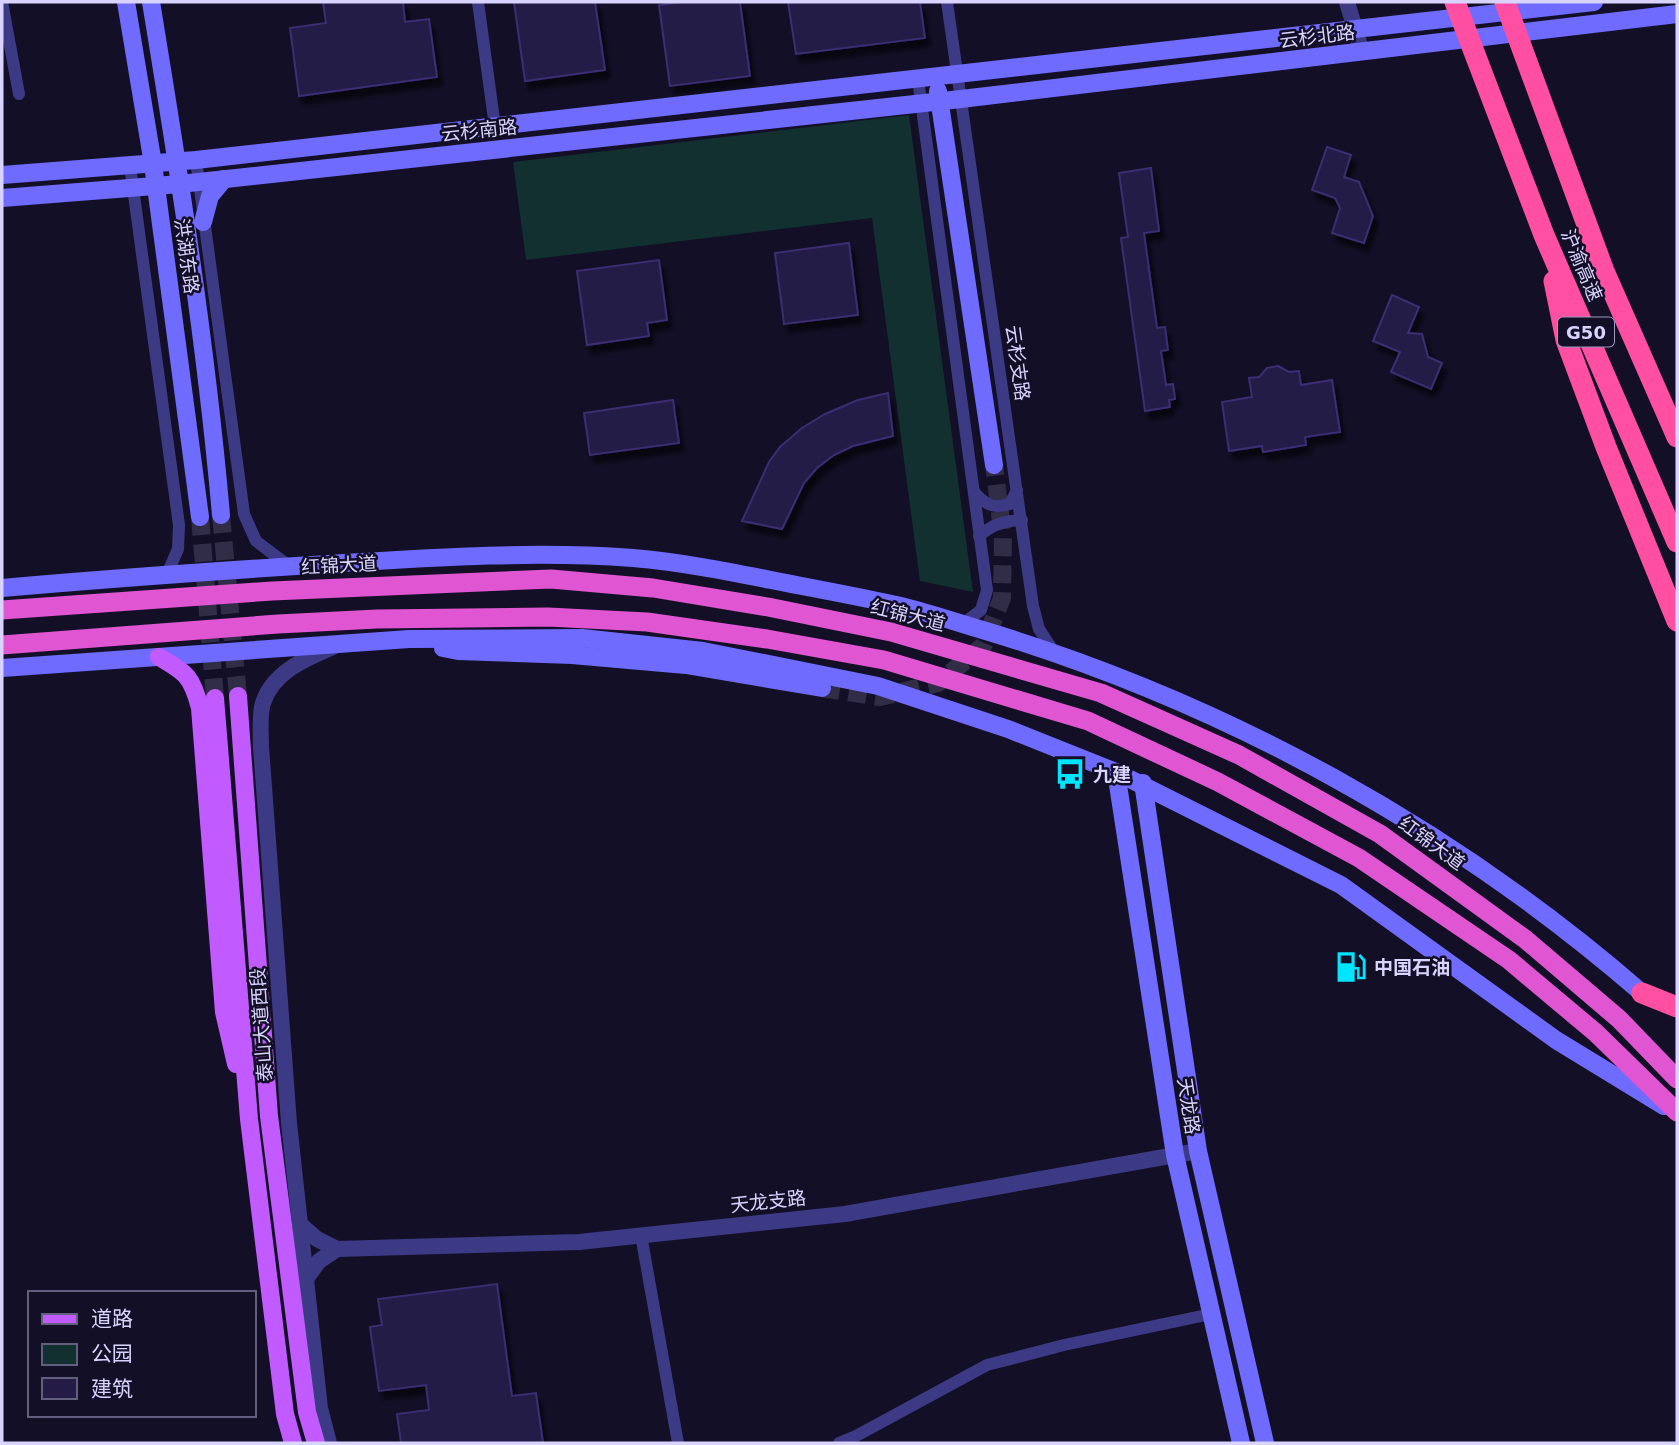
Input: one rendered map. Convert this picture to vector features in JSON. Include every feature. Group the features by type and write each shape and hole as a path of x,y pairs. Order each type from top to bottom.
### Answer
{"highway":[{"name":"沪渝高速","path":"1455,2 1544,235 1677,542"},
{"name":"沪渝高速","path":"1506,2 1604,271 1677,437"},
{"path":"1544,235 1566,340 1677,621"},
{"name":"红锦大道","path":"2,610 272,591 551,579 653,588 743,603 905,636 1101,693 1239,755 1380,834 1525,939 1619,1018 1677,1079"},
{"path":"2,645 377,619 548,617 647,622 767,639 884,660 1088,721 1218,782 1359,858 1509,960 1597,1033 1677,1113"},
{"path":"1642,993 1677,1007"}],"main road":[{"name":"洪湖东路","path":"126,2 153,164 200,517"},
{"name":"洪湖东路","path":"151,2 177,162 214,435 222,515"},
{"name":"云杉北路","path":"957,75 1594,2"},
{"name":"云杉北路","path":"961,99 1677,14"},
{"name":"云杉南路","path":"2,175 177,162 957,75"},
{"path":"936,77 994,465"},
{"name":"云杉南路","path":"2,198 180,184 961,99"},
{"path":"203,222 210,196 224,179"},
{"name":"红锦大道","path":"2,587 289,566 533,555 635,559 731,572 904,607 1054,652 1105,671 1243,731 1326,773 1478,866 1642,993"},
{"path":"2,668 409,639 582,638 703,651 877,686 1008,729 1143,783 1341,885 1556,1040 1677,1113"},
{"path":"409,639 457,651 572,655 686,665 821,688"},
{"path":"159,657 182,670 194,686 200,708 224,1012 249,1119"},
{"name":"泰山大道西段","path":"238,696 269,1116 307,1412 316,1443"},
{"name":"泰山大道西段","path":"215,698 249,1119 285,1414 293,1443"},
{"name":"天龙路","path":"1116,772 1175,1155 1241,1443"},
{"name":"天龙路","path":"1143,783 1198,1151 1265,1443"}],"street":[{"path":"2,2 19,94"},
{"path":"478,2 495,127"},
{"name":"云杉支路","path":"947,2 1021,520 1039,629 1054,652"},
{"path":"1347,2 1362,52"},
{"path":"918,79 987,590 981,610 963,624"},
{"name":"洪湖东路","path":"196,160 244,514 256,541 289,566"},
{"path":"130,166 179,526 178,549 167,574"},
{"path":"973,492 985,504 997,508 1010,504 1017,490"},
{"path":"979,536 990,526 1021,520"},
{"name":"泰山大道西段","path":"329,1443 320,1408 289,1123 261,747 262,704 275,681 300,661 341,643"},
{"name":"天龙支路","path":"337,1249 579,1242 845,1214 1198,1151"},
{"path":"300,1225 317,1239 337,1249 319,1261 306,1279"},
{"path":"641,1235 678,1443"},
{"path":"839,1443 986,1366 1064,1345 1212,1314"}],"green space":[{"path":"909,115 973,592 920,581 872,218 526,260 513,162"}],"building":[{"path":"323,2 403,2 405,22 429,19 437,77 299,96 290,28 326,23"},
{"path":"514,2 595,2 605,70 525,81"},
{"path":"683,2 740,2 750,76 670,86 659,5"},
{"path":"788,2 920,2 925,38 796,54"},
{"path":"1327,147 1351,155 1344,177 1359,182 1373,216 1364,243 1332,233 1340,208 1335,198 1312,190"},
{"path":"1151,168 1159,231 1144,233 1157,328 1165,327 1168,350 1161,351 1166,385 1173,384 1175,399 1169,400 1170,407 1145,411 1121,238 1128,237 1119,173"},
{"path":"849,243 858,315 784,324 775,253"},
{"path":"659,260 667,320 647,323 649,336 587,345 577,271"},
{"path":"1392,295 1419,307 1408,333 1422,334 1428,357 1442,363 1431,389 1391,372 1400,352 1373,341"},
{"path":"1278,366 1289,372 1299,371 1301,385 1332,380 1340,432 1305,437 1306,445 1263,452 1262,446 1229,451 1222,402 1252,397 1249,378 1259,377 1267,368"},
{"path":"888,393 893,436 853,446 834,455 817,468 804,483 782,529 742,521 769,462 780,447 802,428 825,414 858,400"},
{"path":"673,400 679,443 590,455 584,413"},
{"path":"497,1284 512,1396 536,1393 543,1443 401,1443 397,1414 429,1410 426,1385 379,1391 370,1327 382,1325 378,1299"}],"tunnel":[{"path":"822,688 880,697 938,683 983,646 1002,598 1003,537 994,465"},
{"path":"221,515 238,696"},
{"path":"200,517 215,698"}],"place":[{"name":"九建","path":"1070,774"},
{"name":"中国石油","path":"1351,967"}]}
